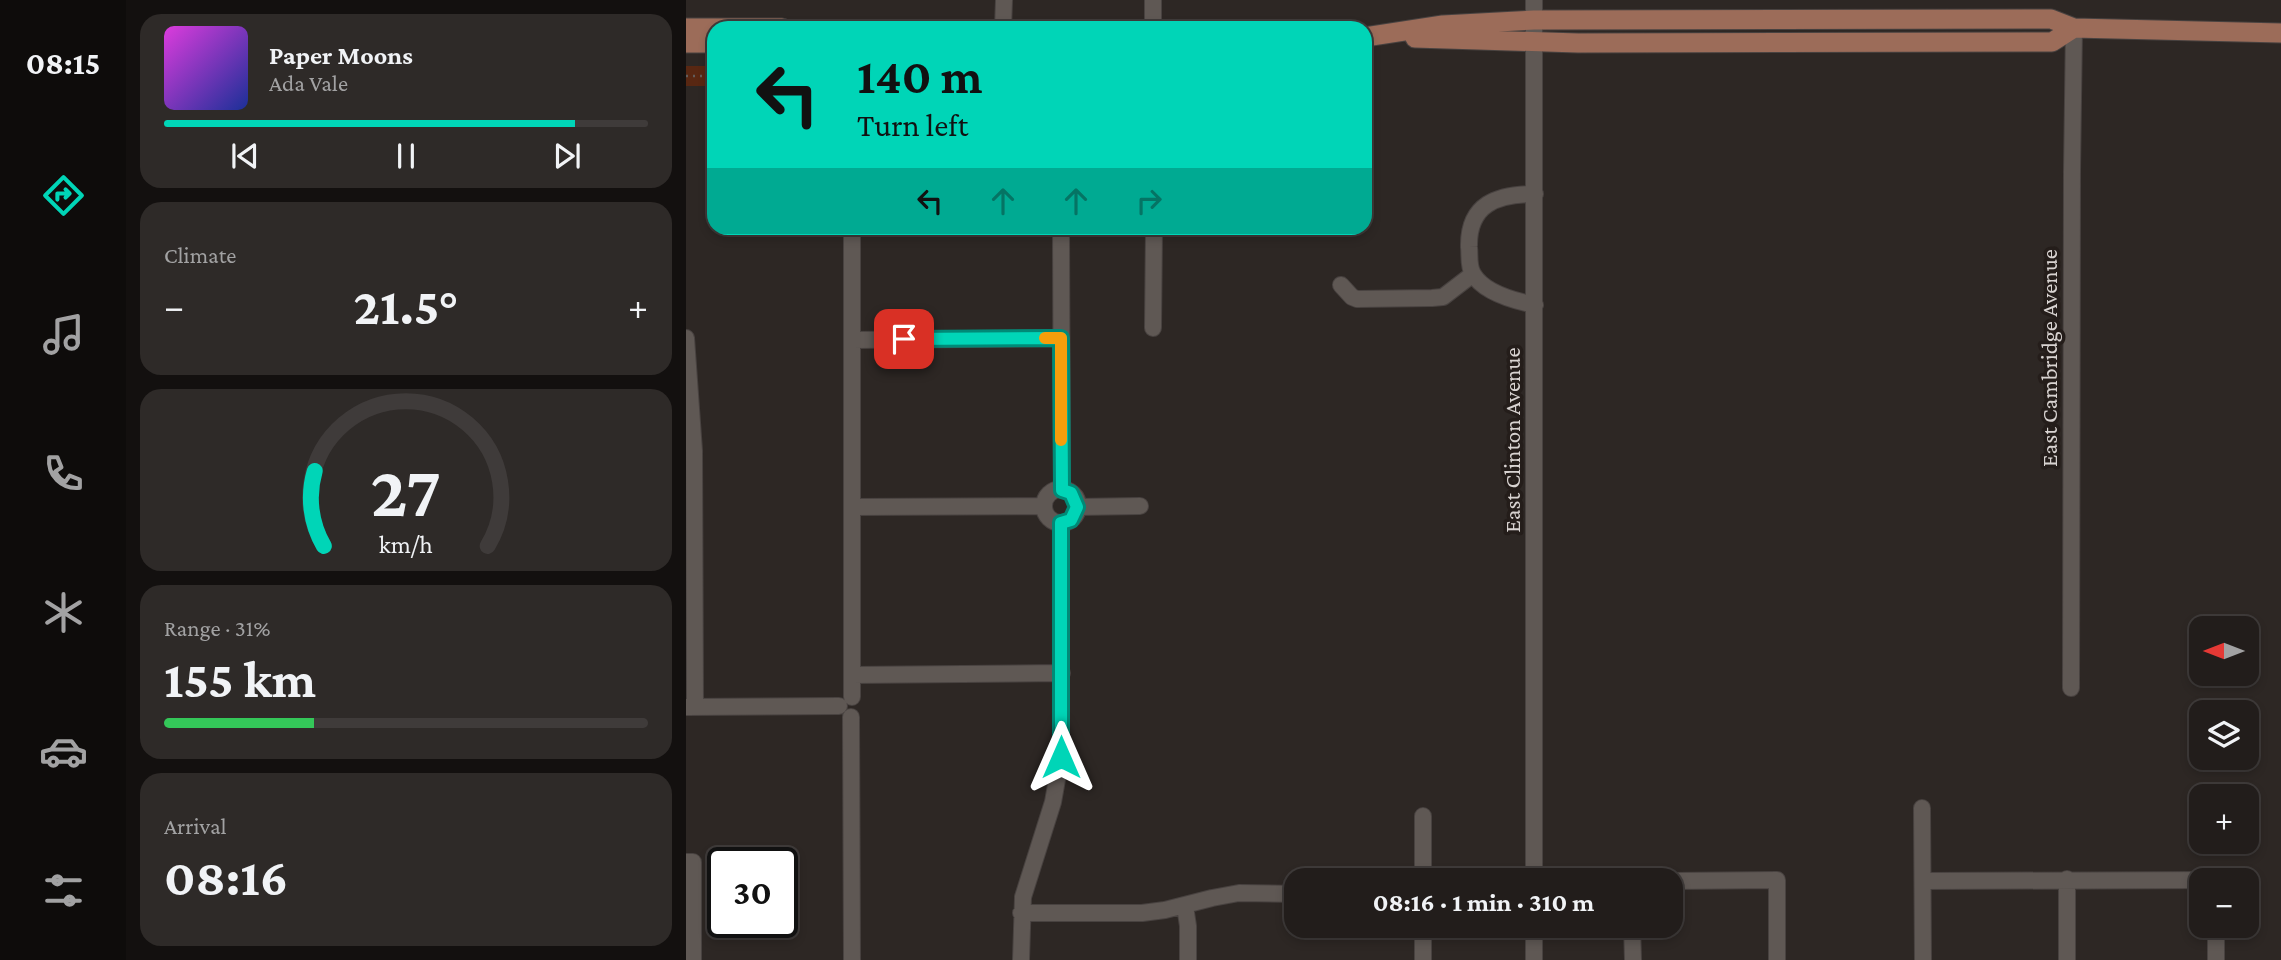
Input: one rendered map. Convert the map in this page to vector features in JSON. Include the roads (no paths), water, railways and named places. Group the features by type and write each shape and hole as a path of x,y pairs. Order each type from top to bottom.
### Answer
{"main road":[{"path":"1374,36 1443,25 1534,20 2051,19 2074,28 2281,33"},
{"path":"686,28 707,28"},
{"path":"1374,36 1534,42 2052,43 2074,28"},
{"path":"686,43 707,43"}],"street":[{"path":"1003,0 1003,21"},
{"path":"1153,0 1153,21"},
{"name":"East Clinton Avenue","path":"1534,0 1534,868"},
{"name":"East Cambridge Avenue","path":"2071,688 2074,28"},
{"path":"1535,194 1505,196 1485,206 1473,219 1469,233 1470,267 1473,274 1503,296 1535,305"},
{"path":"852,235 852,674 847,707 852,960"},
{"path":"1061,235 1062,490"},
{"path":"1153,328 1154,235"},
{"path":"1341,285 1357,299 1432,298 1443,297 1473,274"},
{"path":"686,338 690,451 690,707 847,707"},
{"path":"852,340 1061,338"},
{"path":"1062,490 1071,493 1077,507 1071,520 1061,523 1051,520 1044,506 1048,496 1062,490"},
{"path":"852,507 1044,506"},
{"path":"1077,507 1140,506"},
{"path":"1021,960 1021,913 1027,880 1054,802 1061,757 1061,523"},
{"path":"852,674 1062,673"},
{"path":"1922,808 1923,960"},
{"path":"1423,816 1423,868"},
{"path":"689,862 693,960"},
{"path":"2067,879 2067,960"},
{"path":"1683,881 1776,880 1777,960"},
{"path":"1923,881 2189,880"},
{"path":"1021,913 1142,913 1239,893 1284,894"},
{"path":"1185,906 1188,960"},
{"path":"1423,938 1423,960"},
{"path":"1534,938 1534,960"},
{"path":"1632,938 1633,960"},
{"path":"2216,938 2216,960"}]}
